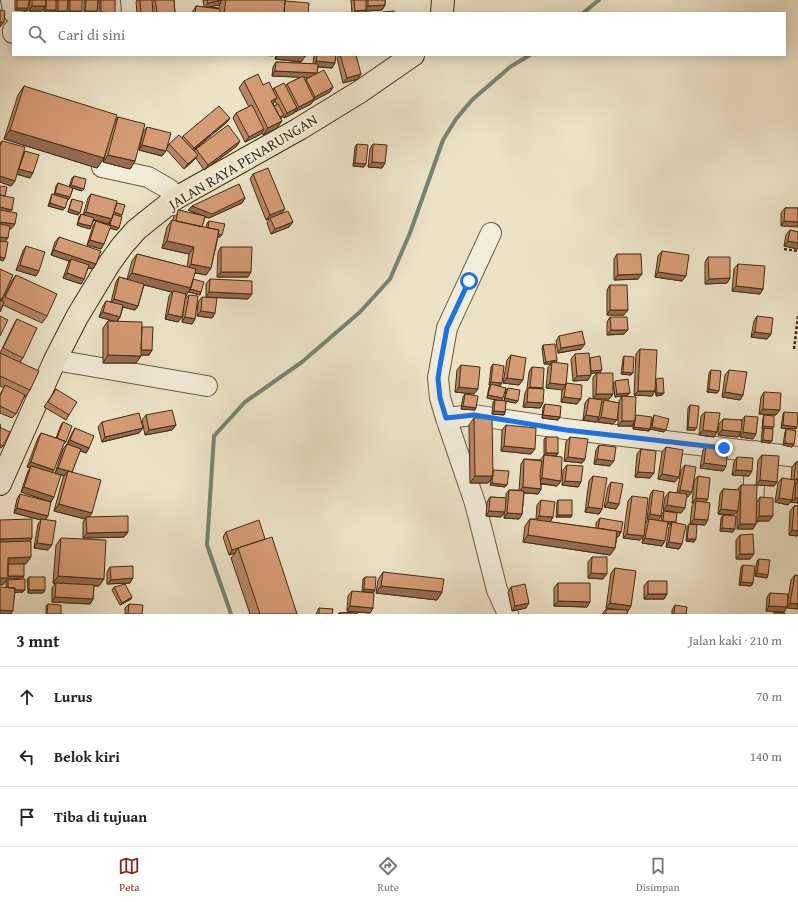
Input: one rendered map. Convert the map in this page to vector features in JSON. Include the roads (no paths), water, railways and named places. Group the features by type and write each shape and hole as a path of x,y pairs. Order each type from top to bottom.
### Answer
{"main road":[{"path":"442,12 443,0"},
{"name":"JALAN RAYA PENARUNGAN","path":"0,484 55,360 77,317 109,264 136,230 176,198 299,129 361,91 412,56"}],"street":[{"path":"11,0 14,12"},
{"path":"131,0 132,12"},
{"path":"102,167 148,177 169,189 176,198"},
{"path":"491,233 447,328 438,378 440,398 475,502 497,590 508,614"},
{"path":"55,360 207,386"},
{"path":"446,418 474,415 566,430 798,457"},
{"path":"753,525 755,451"}],"waterway":[{"path":"584,12 599,0"},
{"path":"231,614 207,545 214,436 245,402 302,362 360,312 390,279 410,233 443,140 456,119 472,100 510,67 528,56"}]}
